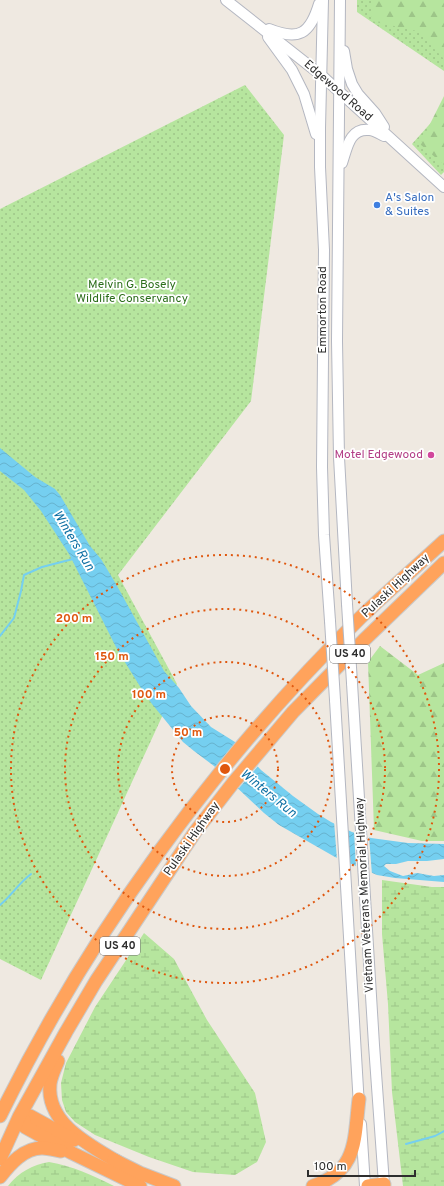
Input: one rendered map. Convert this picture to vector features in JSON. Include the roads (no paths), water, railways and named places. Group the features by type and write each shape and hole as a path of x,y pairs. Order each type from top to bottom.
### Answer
{"highway":[{"name":"Pulaski Highway","path":"2,1113 51,1020 108,927 165,843 248,740 305,676 360,619 444,541"},
{"name":"Pulaski Highway","path":"0,1159 96,981 195,832 233,783 293,712 368,636 444,563"},
{"path":"79,1010 53,1072 50,1084 52,1106 58,1118 66,1126 88,1143 121,1164"},
{"path":"313,1186 339,1172 351,1155 354,1143 359,1099"},
{"path":"2,1113 22,1119 30,1116 121,1164 174,1186"},
{"path":"22,1119 25,1127 72,1153 140,1186"},
{"path":"0,1177 10,1164 17,1158 35,1149 43,1148 72,1153"},
{"path":"368,1186 384,1185"}],"main road":[{"name":"Edgewood Road","path":"226,0 339,90 444,187"},
{"path":"256,23 282,34 297,34 309,28 316,16 322,0"},
{"name":"Emmorton Road","path":"322,0 320,167 324,250 322,467 324,535 330,621"},
{"name":"Emmorton Road","path":"340,0 337,348 339,457 347,604"},
{"path":"256,23 292,70 304,94 317,136 320,167"},
{"path":"340,24 350,80 358,94 375,113 392,139"},
{"path":"338,175 347,144 354,135 366,130 371,130 392,139"},
{"name":"Vietnam Veterans Memorial Highway","path":"347,604 384,1185"},
{"name":"Vietnam Veterans Memorial Highway","path":"330,621 365,1186"}],"water":[{"name":"Winters Run","path":"0,448 35,477 55,489 60,495 90,546 101,559 116,584 164,671 179,688 191,706 211,727 235,742 261,770 293,796 331,822 352,832 371,838 408,843 444,844 444,859 408,861 396,864 386,864 384,866 390,871 403,876 417,873 434,876 444,875 444,882 377,875 335,857 279,825 214,766 183,742 152,704 118,651 69,554 41,511 24,490 0,471"}],"waterway":[{"name":"Winters Run","path":"0,636 14,618 24,575 42,567 73,559"},
{"path":"0,905 31,874"},
{"path":"406,1144 435,1136 444,1131"}],"place":[{"name":"A's Salon & Suites","path":"377,205"},
{"name":"Motel Edgewood","path":"431,455"}],"park label":[{"name":"Melvin G. Bosely Wildlife Conservancy","path":"132,292"}]}
